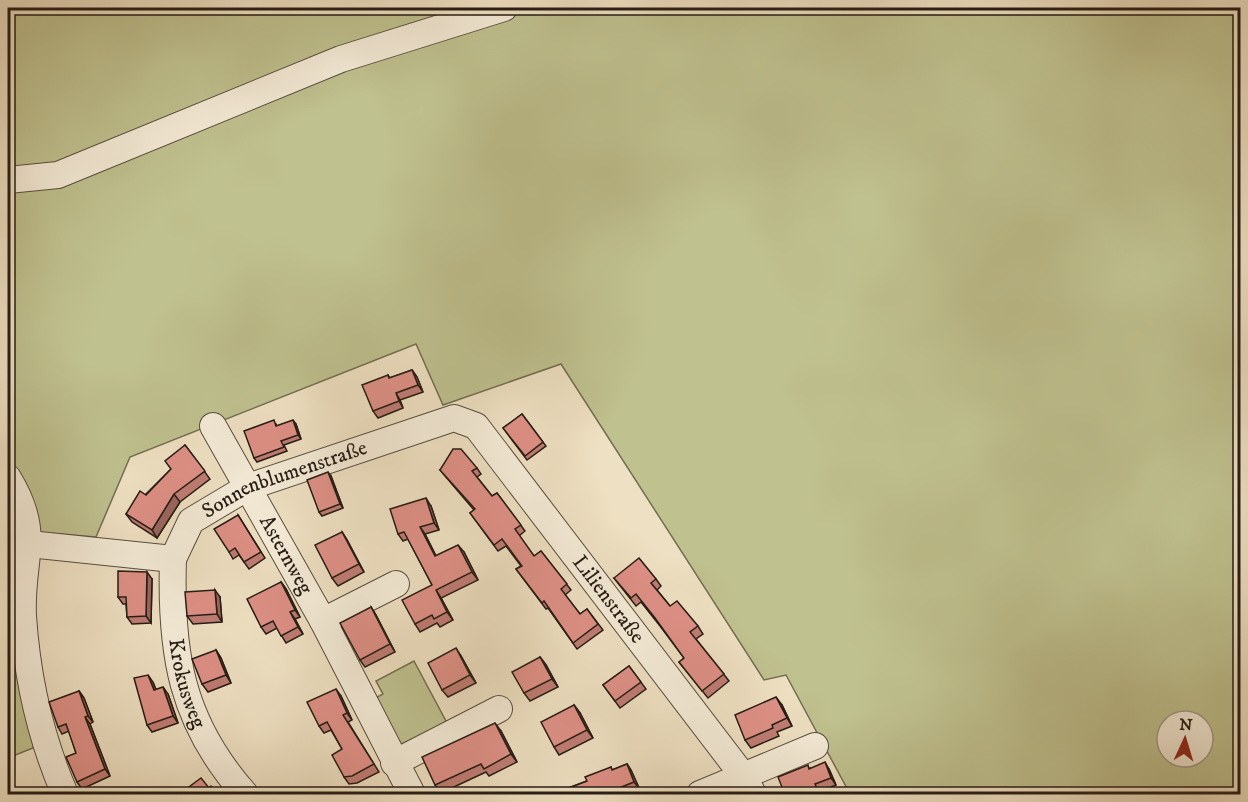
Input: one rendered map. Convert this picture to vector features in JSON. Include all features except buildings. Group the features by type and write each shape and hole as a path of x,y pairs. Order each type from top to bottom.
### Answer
{"street":[{"path":"8,180 58,175 341,60 504,8"},
{"name":"Sonnenblumenstraße","path":"173,559 191,521 248,487 454,418"},
{"name":"Lilienstraße","path":"454,418 476,426 749,786"},
{"name":"Asternweg","path":"213,426 323,621 412,795"},
{"path":"8,478 27,525 29,544 23,614 31,679 50,758 65,795"},
{"path":"29,544 173,559"},
{"name":"Krokusweg","path":"173,559 172,634 182,684 198,725 220,765 245,795"},
{"path":"323,621 396,584"},
{"path":"394,763 499,709"},
{"path":"700,795 749,786 815,746"}],"green space":[{"path":"8,8 1240,8 1240,794 850,794 786,675 764,680 561,364 443,405 416,344 130,457 96,537 36,532 31,614 48,742 8,758"},
{"path":"414,661 447,723 402,744 398,743 372,700 383,694 376,681"}]}
